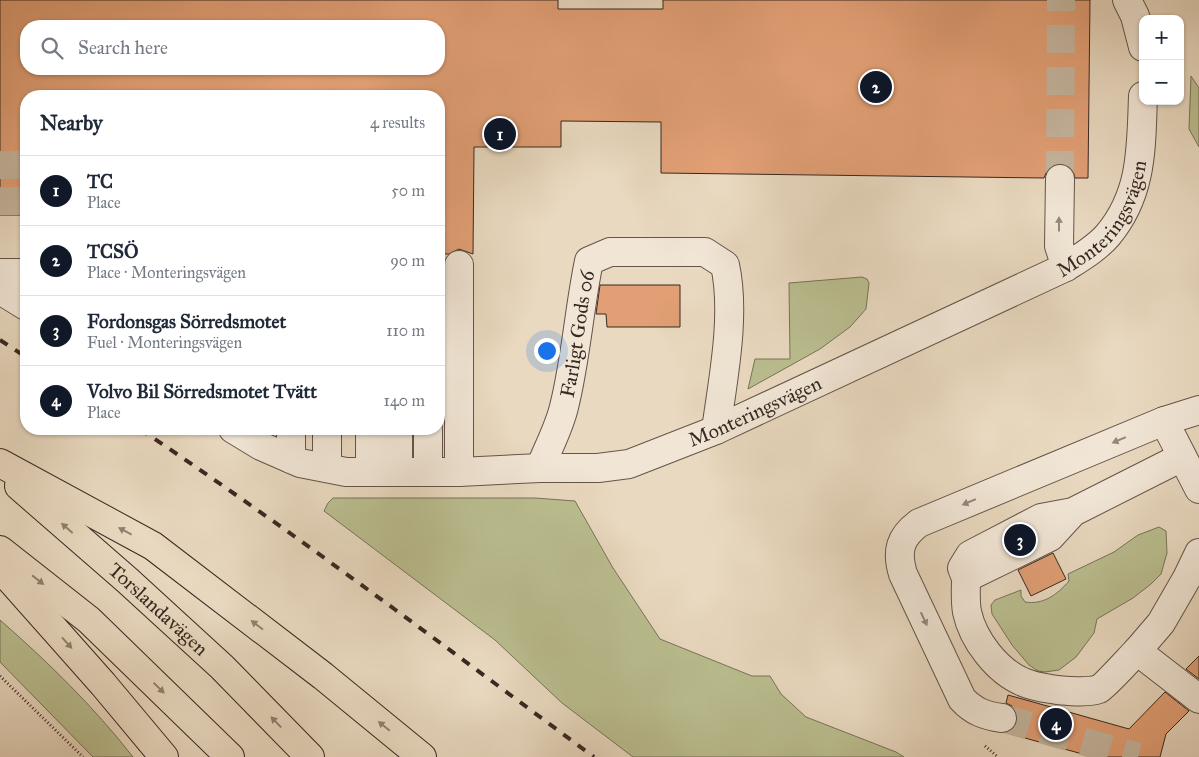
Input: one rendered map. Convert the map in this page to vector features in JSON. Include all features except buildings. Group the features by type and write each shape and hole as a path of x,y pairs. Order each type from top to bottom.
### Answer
{"main road":[{"path":"0,463 153,546 323,676 422,757"},
{"name":"Torslandavägen","path":"0,470 127,580 222,666 310,757"},
{"path":"0,550 89,620 230,757"},
{"path":"0,568 103,684 164,757"}],"street":[{"path":"1127,0 1136,16 1139,29"},
{"name":"Monteringsvägen","path":"256,436 291,460 346,472 459,472 540,468 598,468 629,464 716,430 1066,267 1088,253 1108,236 1127,207 1137,179 1143,105"},
{"path":"1060,179 1059,246 1066,267"},
{"name":"Farligt Gods 06","path":"540,468 564,409 578,334 582,293 589,261 610,252 705,252 725,265 730,286 727,342 716,430"},
{"path":"459,265 459,472"},
{"path":"0,273 20,273"},
{"path":"0,290 20,302"},
{"path":"1002,718 976,711 970,708 962,699 903,574 900,555 904,536 919,523 1164,421 1199,410"},
{"path":"1164,421 1199,490"},
{"path":"291,435 291,460"},
{"path":"327,435 327,468"},
{"path":"370,435 370,472"},
{"path":"398,435 398,472"},
{"path":"428,435 428,472"},
{"path":"1182,458 1073,512 1050,537 966,578 967,613 976,635 994,660 1006,672 1023,682 1042,688 1061,690 1082,691 1100,688 1137,651 1161,623 1199,553"},
{"path":"1137,651 1199,699"}],"path":[{"path":"0,676 82,757"}],"green space":[{"path":"1191,76 1199,88 1199,147 1189,129"},
{"path":"862,277 867,279 869,283 866,309 850,327 820,349 748,389 755,359 790,359 789,283"},
{"path":"333,498 535,498 575,501 613,568 660,639 752,676 770,676 781,694 806,717 896,752 904,757 633,757 562,703 495,640 324,511"},
{"path":"1159,527 1166,531 1167,553 1161,574 1133,598 1097,619 1094,633 1076,657 1059,670 1038,671 1029,665 1012,645 992,614 991,605 995,600 1021,590 1021,596 1025,602 1038,602 1049,598 1055,595 1069,581 1068,574 1114,552 1138,535"},
{"path":"0,620 70,686 103,720 133,757 93,757 0,662"}],"tunnel":[{"path":"1060,179 1061,0"},
{"path":"0,165 20,165"},
{"path":"0,201 20,201"},
{"path":"1002,718 1138,757"}],"railway":[{"path":"0,340 20,353"},
{"path":"149,435 312,549 594,757"}],"place":[{"name":"TCSÖ","path":"876,87"},
{"name":"TC","path":"500,134"},
{"name":"Fordonsgas Sörredsmotet","path":"1020,540"},
{"name":"Volvo Bil Sörredsmotet Tvätt","path":"1056,724"}]}
